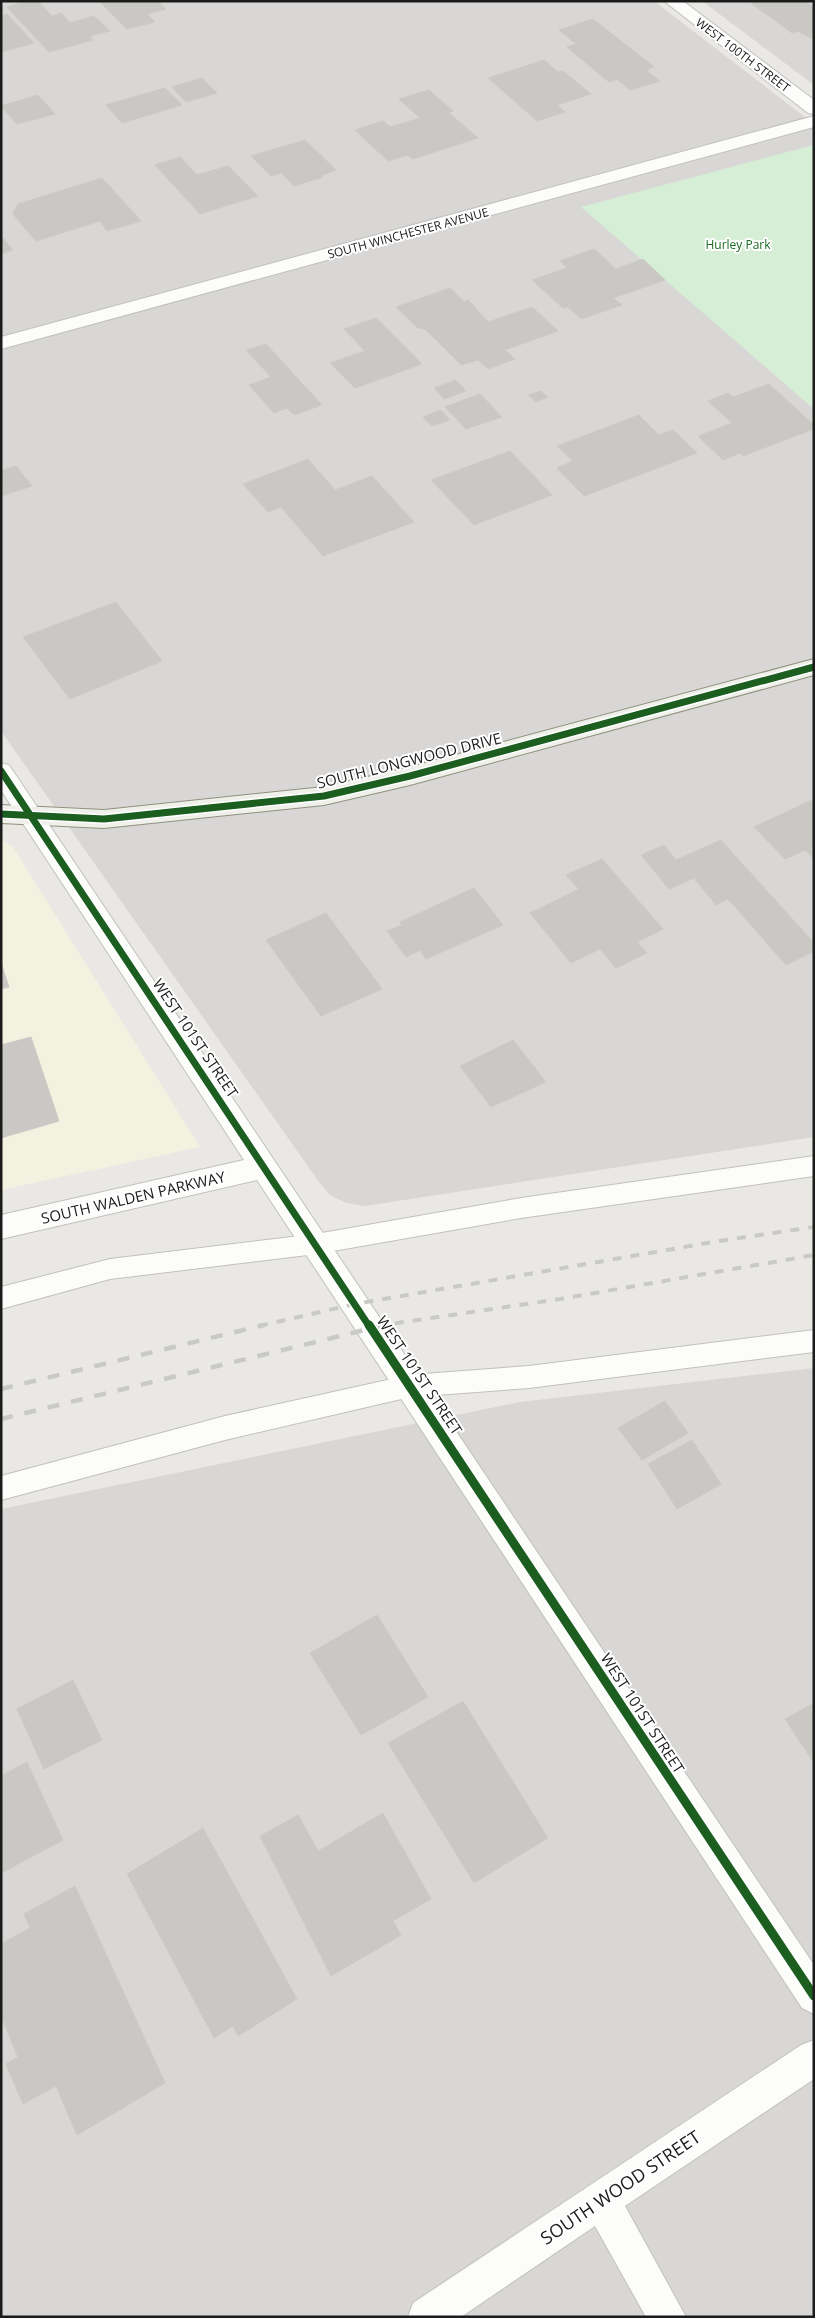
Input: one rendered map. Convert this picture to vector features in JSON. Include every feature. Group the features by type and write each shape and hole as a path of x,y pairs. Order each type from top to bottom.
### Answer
{"street":[{"name":"WEST 100TH STREET","path":"672,1 814,109"},
{"name":"SOUTH WINCHESTER AVENUE","path":"1,343 814,121"},
{"name":"SOUTH LONGWOOD DRIVE","path":"1,814 104,819 324,796 419,773 814,667"},
{"name":"WEST 101ST STREET","path":"1,771 814,1996"},
{"name":"SOUTH WALDEN PARKWAY","path":"1,1227 265,1167"},
{"name":"SOUTH WOOD STREET","path":"427,2317 814,2058"},
{"path":"601,2200 667,2317"}],"lane":[{"path":"1,1298 110,1269 316,1244 521,1208 814,1166"},
{"path":"1,1488 225,1428 410,1386 529,1377 814,1341"}],"shaded area":[{"path":"1,1 654,1 814,124 814,1137 365,1206 346,1203 330,1195 319,1182 1,731"},
{"path":"702,1 814,1 814,85"},
{"path":"1,839 13,847 200,1147 1,1190"},
{"path":"814,1368 814,2317 1,2317 1,1509 520,1402"}],"green space":[{"name":"Hurley Park","path":"814,145 814,409 581,207"}],"building":[{"path":"25,1 38,1 52,16 61,13 70,23 94,16 110,31 90,36 93,40 49,52 7,7"},
{"path":"99,1 158,1 166,9 147,14 155,22 127,29"},
{"path":"757,1 805,1 814,7 814,40 798,31 792,33 751,3"},
{"path":"7,14 34,43 1,52 1,16"},
{"path":"593,19 654,67 646,70 660,81 630,90 617,79 609,82 567,47 576,44 559,30"},
{"path":"544,60 558,72 563,71 591,94 557,105 565,112 537,121 488,78"},
{"path":"202,78 217,93 186,102 172,87"},
{"path":"165,88 182,105 122,123 106,105"},
{"path":"429,90 453,111 449,113 478,138 413,159 408,155 388,161 355,130 383,121 390,127 420,118 399,99"},
{"path":"38,95 55,114 17,124 1,106"},
{"path":"305,140 336,170 320,176 323,177 294,186 281,173 271,176 251,156"},
{"path":"180,157 197,175 228,166 258,196 200,214 155,165"},
{"path":"102,178 141,221 107,231 100,221 36,241 13,214 18,204"},
{"path":"1,236 13,250 1,254"},
{"path":"594,249 616,269 643,259 665,280 613,298 622,305 581,319 568,307 563,308 532,280 567,268 560,261"},
{"path":"450,288 464,302 468,300 488,322 532,307 558,331 505,350 515,359 488,369 478,360 461,365 425,329 418,328 396,307"},
{"path":"376,318 422,364 355,388 330,363 365,351 344,329"},
{"path":"266,344 322,405 294,415 287,408 274,413 249,385 271,377 246,350"},
{"path":"456,380 466,391 444,399 434,388"},
{"path":"769,384 814,425 814,429 743,456 740,453 723,460 698,436 732,423 708,401 728,393 733,397"},
{"path":"541,391 548,397 536,402 528,395"},
{"path":"480,394 502,417 466,429 445,407"},
{"path":"441,410 450,420 432,426 423,417"},
{"path":"639,415 659,435 673,430 697,453 584,496 557,468 573,461 557,446"},
{"path":"510,451 552,495 474,525 431,480"},
{"path":"308,459 335,490 372,476 414,522 323,556 281,507 268,512 243,484"},
{"path":"16,466 32,486 1,496 1,471"},
{"path":"116,602 162,661 70,699 23,637"},
{"path":"814,799 814,859 805,850 785,859 754,827"},
{"path":"721,840 814,943 814,951 786,965 728,899 716,905 694,878 669,889 641,855 664,845 676,860"},
{"path":"602,859 663,929 637,942 647,953 616,968 600,949 571,963 530,913 579,889 566,875"},
{"path":"474,888 503,925 426,959 420,950 406,957 387,931 402,925 400,922"},
{"path":"326,913 382,989 321,1016 266,940"},
{"path":"1,963 9,987 1,989"},
{"path":"31,1037 59,1121 1,1138 1,1045"},
{"path":"513,1040 546,1082 491,1107 460,1066"},
{"path":"665,1401 688,1433 642,1460 618,1428"},
{"path":"692,1440 721,1484 677,1509 648,1464"},
{"path":"377,1615 428,1697 361,1735 310,1653"},
{"path":"73,1680 102,1740 44,1769 17,1709"},
{"path":"463,1701 548,1838 474,1883 388,1743"},
{"path":"814,1703 814,1763 785,1719"},
{"path":"27,1762 63,1840 1,1873 1,1776"},
{"path":"383,1813 431,1899 393,1921 401,1935 331,1976 260,1836 298,1815 318,1851"},
{"path":"203,1828 297,1999 238,2036 233,2026 214,2038 127,1874"},
{"path":"75,1886 165,2083 77,2135 56,2086 23,2104 6,2064 18,2057 1,2016 1,1944 30,1928 24,1914"}],"railway":[{"path":"259,1326 355,1304 719,1241 814,1227"},
{"path":"377,1326 560,1299 814,1255"},
{"path":"1,1389 264,1325"},
{"path":"1,1419 385,1325"}],"cycle path":[{"path":"1,814 104,819 324,796 410,776 814,667"},
{"path":"1,771 814,1996"}]}
